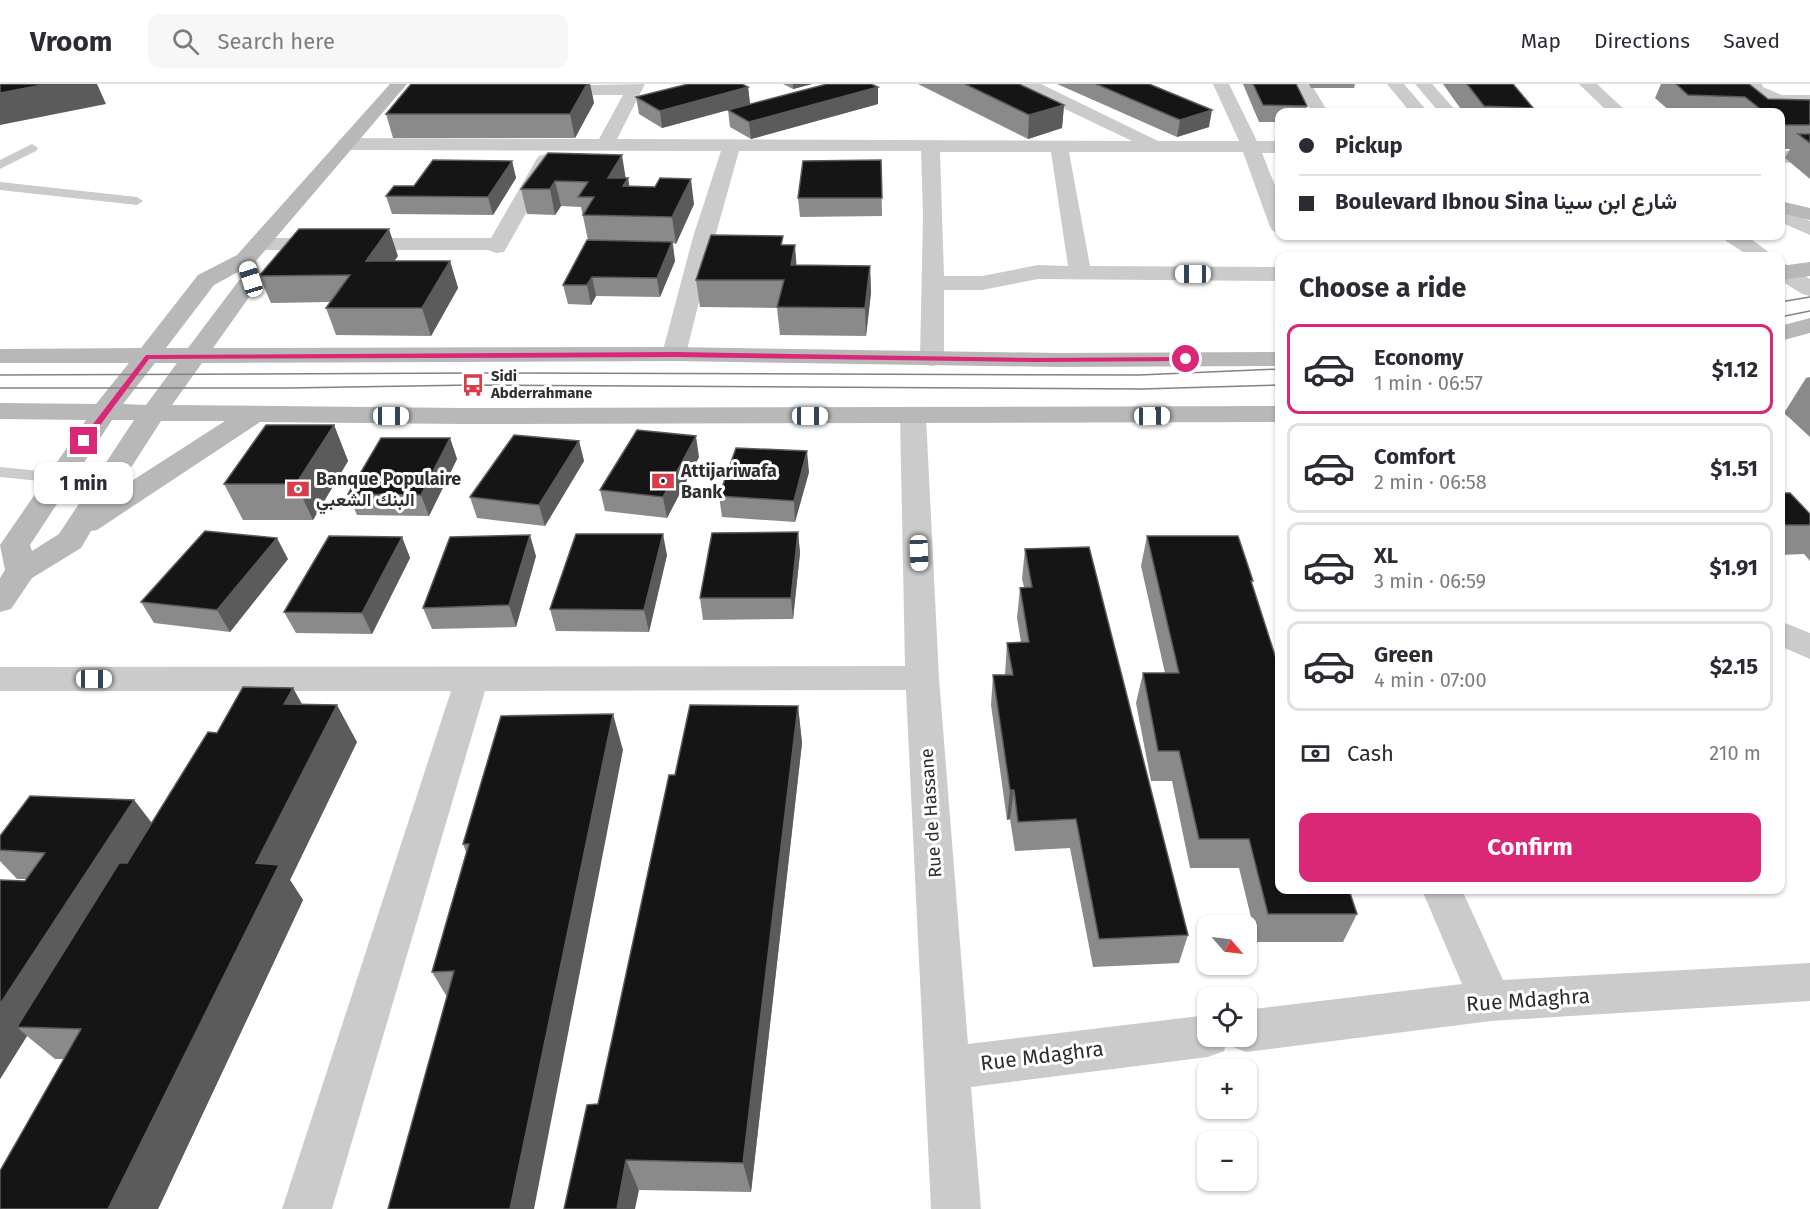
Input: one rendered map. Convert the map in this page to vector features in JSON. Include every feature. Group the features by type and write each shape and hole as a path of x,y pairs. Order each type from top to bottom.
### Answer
{"main road":[{"path":"21,571 15,544 104,412 206,280 252,252 346,144 403,88"},
{"path":"1785,208 1810,214"},
{"path":"0,601 21,571 70,541 153,413 251,279 252,252"},
{"path":"1785,272 1810,268"},
{"path":"1785,333 1810,326"},
{"path":"0,356 675,354 932,359 1275,359"},
{"path":"0,411 913,416 1275,414"},
{"path":"78,529 254,414"}],"street":[{"path":"1027,84 1158,146"},
{"path":"1221,84 1250,146 1275,214"},
{"path":"1303,84 1318,108"},
{"path":"1395,84 1416,108"},
{"path":"1423,84 1444,108"},
{"path":"1587,84 1614,108"},
{"path":"532,90 636,87 606,143"},
{"path":"1735,92 1756,88 1776,98 1804,97"},
{"path":"252,252 497,245 556,143"},
{"path":"346,144 1275,147"},
{"path":"675,354 698,259 732,144"},
{"path":"930,145 933,215 932,359"},
{"path":"1059,146 1080,271"},
{"path":"1785,157 1810,156"},
{"path":"1785,216 1810,229"},
{"path":"1740,240 1756,252"},
{"path":"933,283 982,283 1038,272 1275,274"},
{"path":"1785,274 1810,289"},
{"name":"Rue de Hassane","path":"913,416 922,678 956,1209"},
{"path":"1785,634 1810,647"},
{"path":"307,1209 472,678"},
{"path":"0,679 922,678"},
{"path":"1444,894 1491,1001"},
{"name":"Rue Mdaghra","path":"1257,1030 1491,1001 1810,982"},
{"name":"Rue Mdaghra","path":"947,1068 1197,1037"}],"lane":[{"path":"0,165 32,148"},
{"path":"0,186 137,201"},
{"path":"0,472 60,478"}],"building":[{"path":"0,84 47,84 0,93"},
{"path":"411,84 587,84 570,114 386,114"},
{"path":"688,84 742,84 748,87 660,111 636,97"},
{"path":"827,84 871,84 878,87 749,122 728,110"},
{"path":"965,84 1019,84 1064,105 1029,115"},
{"path":"1096,84 1149,84 1212,110 1180,120"},
{"path":"1253,84 1296,84 1307,106 1263,105"},
{"path":"1467,84 1513,84 1533,108 1484,106"},
{"path":"1676,84 1749,84 1768,99 1810,100 1810,125 1785,125 1785,108 1759,108 1745,97 1688,95"},
{"path":"1798,134 1810,134 1810,143"},
{"path":"548,153 622,155 608,178 628,178 623,186 655,187 660,178 691,179 672,217 583,215 594,197 578,197 588,182 555,181 550,189 521,189"},
{"path":"433,160 512,161 488,197 386,196 394,186 414,186"},
{"path":"881,160 882,198 798,198 803,161"},
{"path":"299,229 389,229 366,261 450,261 422,308 326,308 350,275 259,276"},
{"path":"711,235 783,236 781,245 795,245 791,265 870,266 865,308 777,307 784,280 696,280"},
{"path":"587,240 672,242 657,278 592,277 587,285 563,285"},
{"path":"266,425 334,425 296,484 224,484"},
{"path":"637,430 696,436 663,497 600,490"},
{"path":"514,435 579,441 539,505 470,497"},
{"path":"381,438 450,438 421,495 348,494"},
{"path":"736,448 807,451 794,501 719,496"},
{"path":"1785,493 1790,493 1810,514 1810,525 1785,525"},
{"path":"205,531 277,538 217,610 141,602"},
{"path":"798,532 791,598 700,598 712,533"},
{"path":"576,534 663,534 644,610 550,609"},
{"path":"530,535 509,605 423,608 450,537"},
{"path":"329,536 402,537 362,613 284,612"},
{"path":"1147,536 1238,536 1275,655 1275,894 1350,894 1357,914 1268,914 1249,839 1199,839 1179,751 1158,751 1143,673 1179,673"},
{"path":"1089,547 1188,935 1099,939 1076,819 1018,822 1014,790 1010,790 993,675 1013,675 1007,643 1029,642 1020,588 1032,587 1025,549"},
{"path":"243,687 293,688 284,704 337,705 256,863 279,865 108,1209 0,1209 0,1171 81,1029 17,1027 119,863 127,863 208,732 217,733"},
{"path":"690,705 798,706 743,1163 626,1160 617,1209 564,1209 587,1105 598,1104 669,775 675,775"},
{"path":"613,714 510,1209 388,1209 454,971 432,972 469,844 463,844 501,716"},
{"path":"30,796 134,800 0,1004 0,880 25,881 45,853 0,850 0,836"}],"tram line":[{"path":"1785,301 1810,297"},
{"path":"1785,316 1810,311"},
{"path":"0,375 480,373 1139,375 1275,369"},
{"path":"0,388 288,388 473,385 1142,389 1275,385"}],"place":[{"name":"Sidi Abderrahmane","path":"473,385"},
{"name":"Attijariwafa Bank","path":"663,481"},
{"name":"Banque Populaire البنك الشعبي","path":"298,489"}],"route":[{"path":"84,441 146,357 675,354 932,359 1186,359"}]}
